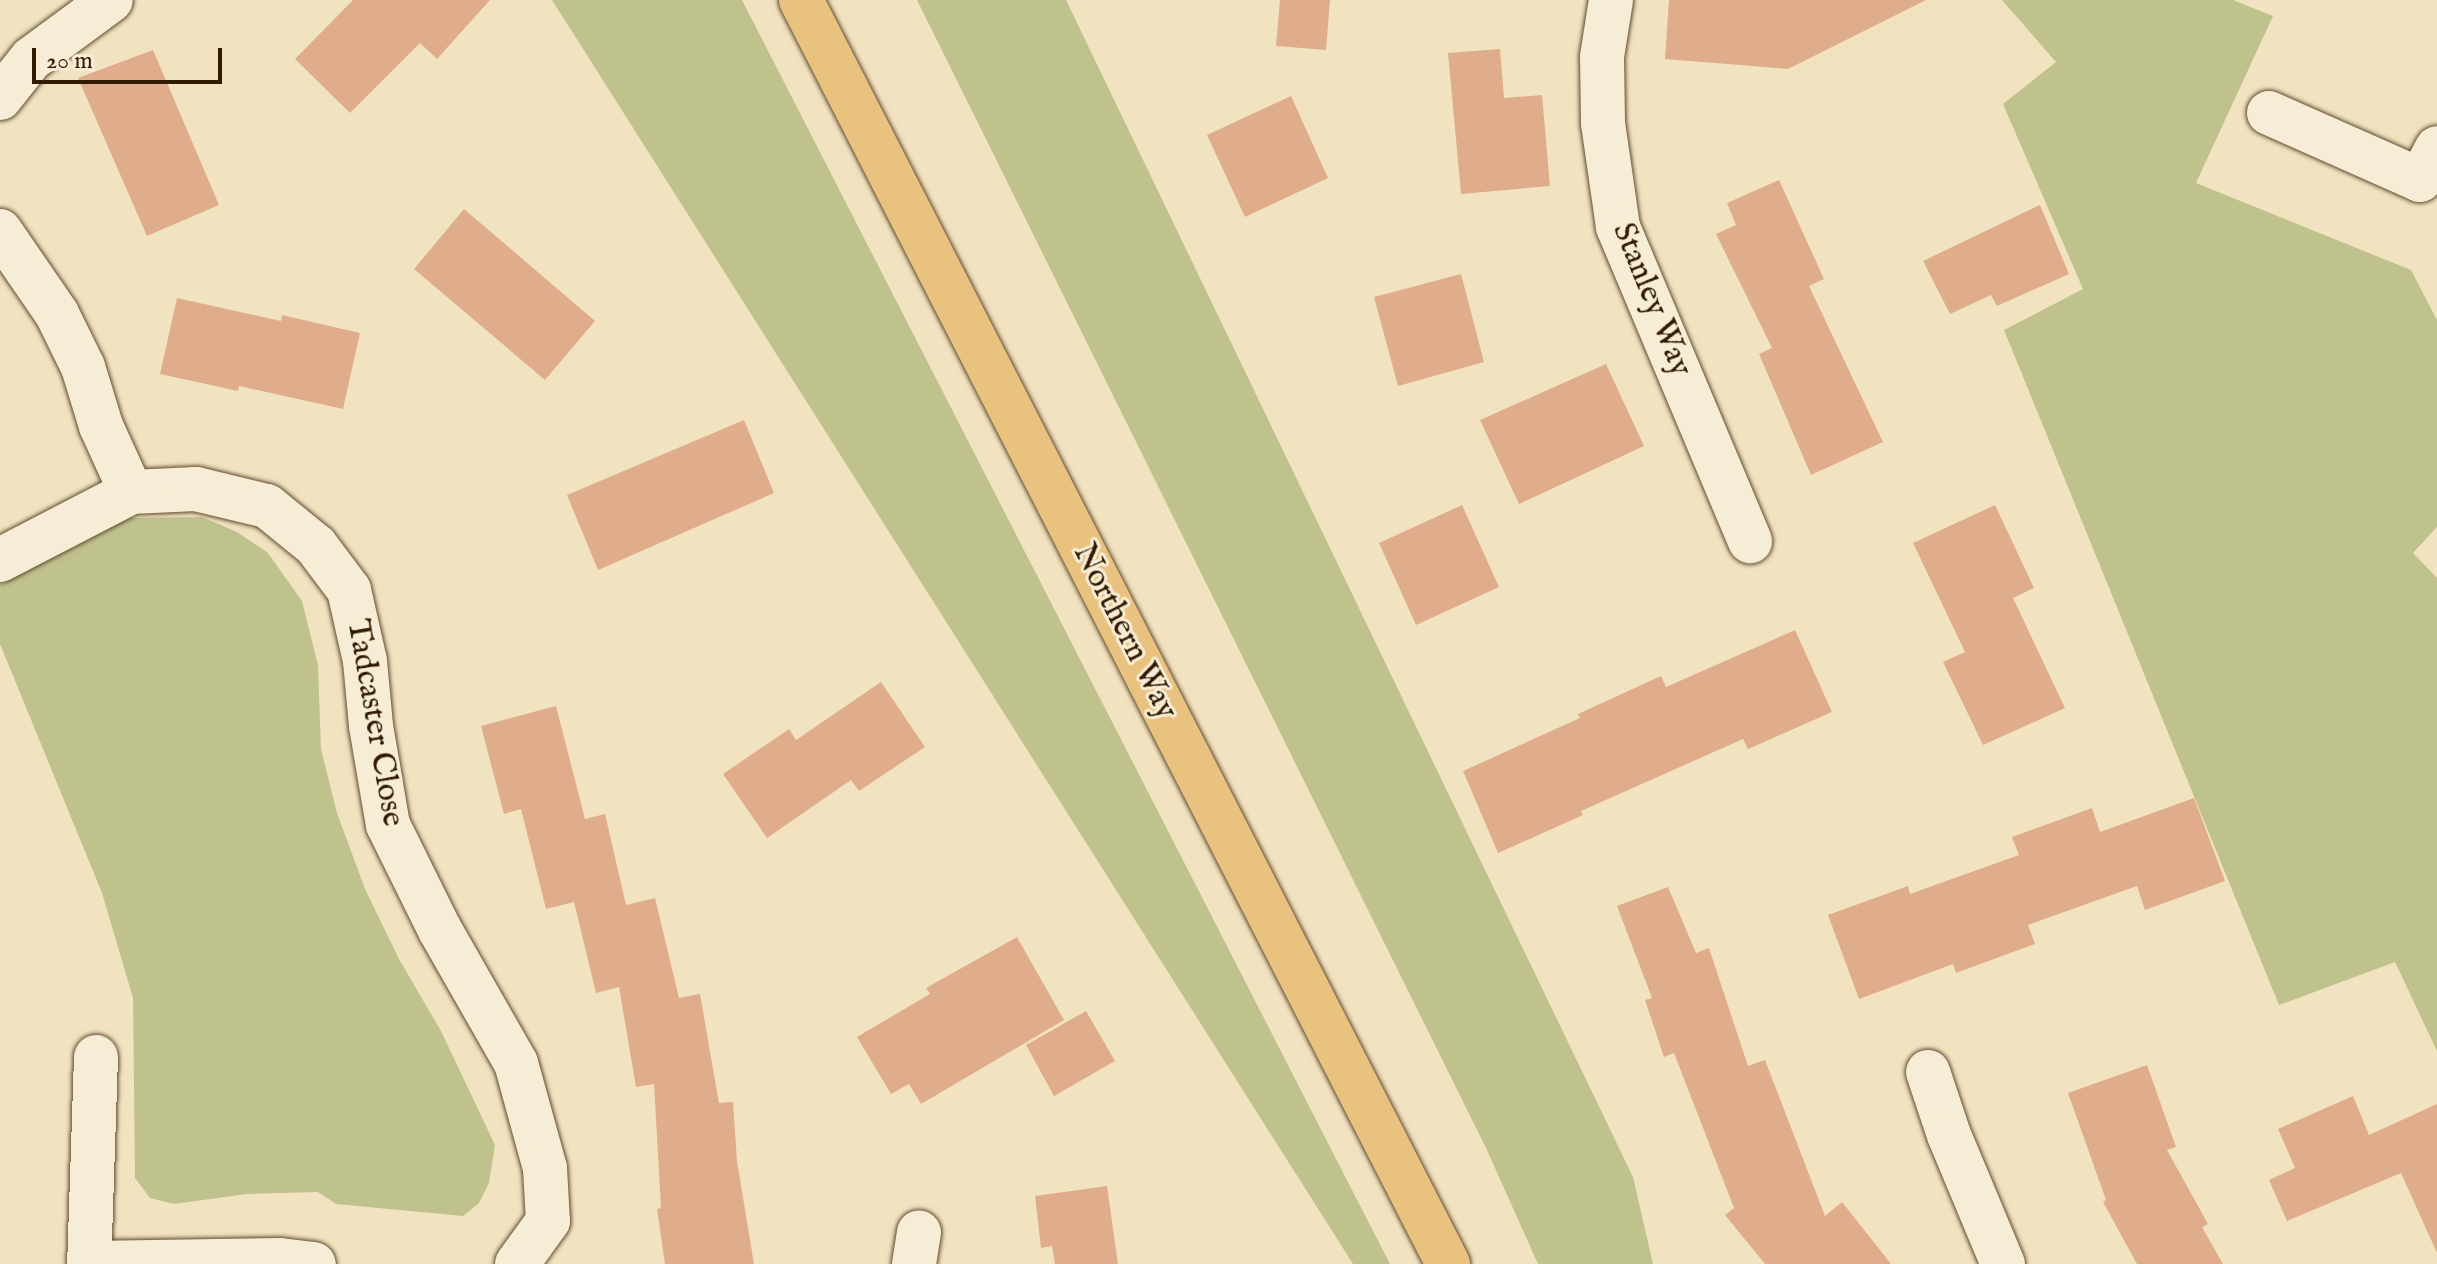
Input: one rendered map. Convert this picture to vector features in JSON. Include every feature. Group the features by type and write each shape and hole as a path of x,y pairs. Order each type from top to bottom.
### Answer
{"main road":[{"name":"Northern Way","path":"801,0 1448,1264"}],"street":[{"path":"0,98 31,59 111,0"},
{"name":"Stanley Way","path":"1611,0 1602,57 1603,123 1618,227 1750,541"},
{"path":"2269,113 2420,180 2437,148"},
{"path":"0,231 57,314 83,367 101,426 131,492"},
{"name":"Tadcaster Close","path":"0,560 131,492 196,489 267,506 316,546 349,590 365,661 371,726 388,825 440,930 516,1063 545,1168 548,1221 517,1264"},
{"path":"96,1057 89,1263 280,1260 314,1264"},
{"path":"1928,1072 1949,1135 2003,1264"}],"green space":[{"path":"552,0 742,0 1390,1264 1353,1264"},
{"path":"917,0 1066,0 1633,1177 1653,1264 1538,1264 1486,1148"},
{"path":"2002,0 2233,0 2273,16 2196,183 2411,270 2437,320 2437,527 2413,553 2437,578 2437,1051 2395,962 2279,1005 2004,330 2083,289 2003,104 2056,62"},
{"path":"202,517 237,532 268,553 302,601 318,665 321,749 337,813 365,889 399,959 441,1031 495,1145 489,1183 479,1203 463,1216 336,1204 318,1192 247,1194 174,1204 150,1198 135,1178 133,998 102,893 0,644 0,585 130,518"}],"building":[{"path":"353,0 490,0 437,59 420,43 350,113 295,59"},
{"path":"1280,0 1330,0 1326,50 1276,46"},
{"path":"1669,0 1926,0 1788,69 1665,59"},
{"path":"1500,49 1504,98 1542,95 1550,186 1461,194 1448,53"},
{"path":"153,50 219,205 147,236 78,78"},
{"path":"1291,96 1328,178 1245,217 1207,135"},
{"path":"1779,180 1824,279 1809,286 1883,442 1811,475 1759,354 1772,348 1716,234 1736,225 1727,203"},
{"path":"2040,205 2069,274 1997,306 1991,295 1950,314 1923,261"},
{"path":"464,209 595,321 545,380 414,269"},
{"path":"1461,274 1484,362 1398,386 1374,297"},
{"path":"177,298 281,321 282,315 360,333 343,409 239,386 238,391 160,374"},
{"path":"1606,364 1644,446 1519,504 1480,420"},
{"path":"744,420 774,493 598,570 567,495"},
{"path":"1462,505 1499,587 1416,625 1379,543"},
{"path":"1995,505 2034,588 2013,598 2065,708 1983,745 1943,662 1965,652 1913,543"},
{"path":"1795,630 1832,712 1748,749 1743,739 1581,811 1583,815 1498,853 1463,771 1580,718 1578,714 1661,676 1666,687"},
{"path":"881,682 925,747 859,791 851,780 767,838 723,774 789,729 796,740"},
{"path":"556,706 585,819 605,814 626,905 655,898 679,998 700,994 719,1103 733,1102 737,1161 754,1264 665,1264 657,1209 661,1208 654,1084 636,1087 619,987 596,993 574,902 546,909 521,809 504,814 481,726"},
{"path":"2194,798 2225,881 2145,910 2137,886 2028,925 2035,944 1956,973 1953,964 1859,999 1828,915 1908,886 1910,894 2019,855 2012,837 2092,808 2100,832"},
{"path":"1668,887 1696,953 1709,948 1748,1066 1765,1060 1825,1216 1842,1202 1891,1264 1765,1264 1725,1215 1734,1208 1674,1053 1664,1057 1645,1000 1652,998 1617,906"},
{"path":"1017,937 1064,1020 921,1104 909,1084 891,1094 857,1037 930,994 926,988"},
{"path":"1086,1011 1115,1061 1054,1096 1026,1045"},
{"path":"2147,1065 2176,1147 2167,1150 2208,1224 2202,1227 2223,1264 2137,1264 2103,1202 2106,1200 2068,1093"},
{"path":"2353,1096 2369,1135 2437,1104 2437,1253 2401,1173 2287,1221 2269,1180 2295,1168 2278,1129"},
{"path":"1107,1186 1118,1264 1055,1264 1052,1246 1041,1248 1035,1196"}]}
